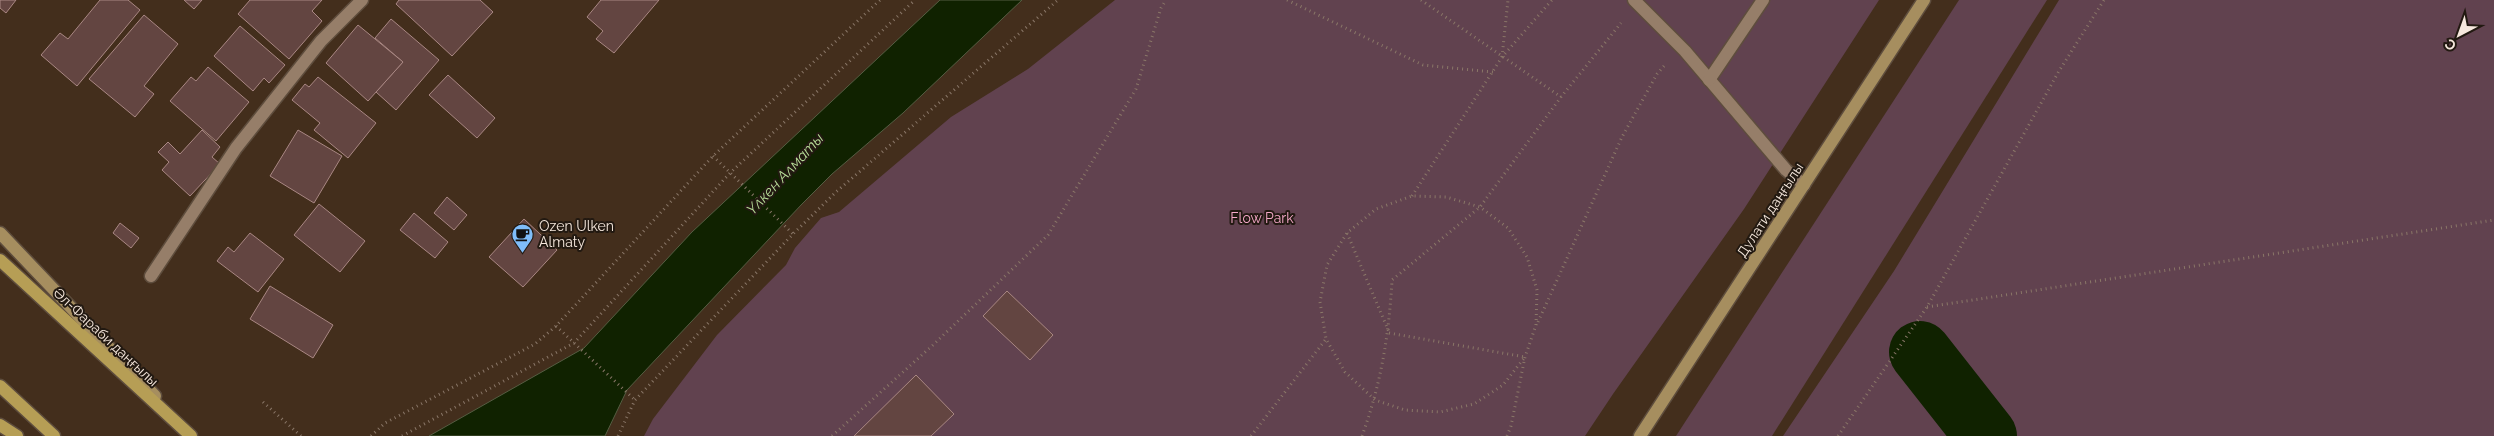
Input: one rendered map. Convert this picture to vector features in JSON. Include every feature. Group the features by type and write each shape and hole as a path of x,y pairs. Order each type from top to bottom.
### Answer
{"main road":[{"name":"Дулати даңғылы","path":"1640,436 1924,0"},
{"path":"0,232 192,436"},
{"name":"Әл-Фараби даңғылы","path":"0,260 192,436"},
{"path":"0,386 54,436"},
{"path":"0,425 17,436"}],"lane":[{"path":"151,276 236,148 321,41 362,0"},
{"path":"1709,80 1763,0"},
{"path":"1642,3 1686,51 1786,170 1804,185"}],"path":[{"path":"371,436 385,423 535,344 556,326 713,156 880,0"},
{"path":"402,436 574,343 730,173 915,0"},
{"path":"618,436 635,400 792,234 836,192 1058,0"},
{"path":"832,436 934,346 1048,235 1136,89 1166,0"},
{"path":"1287,0 1423,65 1493,72"},
{"path":"1421,0 1561,97"},
{"path":"1502,57 1508,0"},
{"path":"1412,196 1502,57 1552,0"},
{"path":"1838,436 1927,307 2059,71 2104,0"},
{"path":"1362,436 1375,400 1389,332 1392,280 1480,207 1561,97 1622,23"},
{"path":"1507,436 1511,426 1525,357 1536,325 1622,137 1657,74 1664,66"},
{"path":"713,156 792,234"},
{"path":"1525,357 1503,385 1474,404 1440,412 1405,410 1375,400 1345,372 1326,339 1320,302 1327,265 1347,233 1376,209 1412,196 1446,196 1480,207 1508,228 1527,257 1538,290 1536,325"},
{"path":"1927,307 2494,220"},
{"path":"1347,233 1389,332"},
{"path":"556,326 635,400"},
{"path":"1389,332 1525,357"},
{"path":"1251,436 1326,339"},
{"path":"263,402 301,436"}],"green space":[{"name":"Flow Park","path":"1115,0 1879,0 1744,209 1585,436 644,436 653,419 717,335 786,265 795,248 821,218 839,212 951,117 1028,69"},
{"path":"1959,0 2047,0 1772,436 1676,436"},
{"path":"2059,0 2494,0 2494,436 1783,436 1894,271"}],"water":[{"name":"Үлкен Алматы","path":"940,0 1022,0 903,113 832,174 802,204 627,390 605,436 429,436 584,348 692,232"}],"building":[{"path":"0,0 16,0 6,13 0,8"},
{"path":"100,0 128,0 140,10 77,86 41,55 60,33 68,39"},
{"path":"184,0 202,0 194,9"},
{"path":"250,0 322,0 312,11 322,21 289,59 238,14"},
{"path":"399,0 480,0 493,12 452,56 396,4"},
{"path":"601,0 659,0 614,53 596,39 603,31 587,17"},
{"path":"144,15 178,44 144,86 154,94 135,117 89,79"},
{"path":"391,19 439,60 396,110 376,92 403,62 375,38"},
{"path":"358,25 403,62 368,101 326,63"},
{"path":"240,26 285,65 269,83 264,78 253,91 214,56"},
{"path":"208,67 249,102 216,141 170,101 191,77 196,81"},
{"path":"448,75 495,118 477,138 429,95"},
{"path":"318,77 376,123 348,158 314,130 320,123 292,100 305,84 309,87"},
{"path":"202,130 220,147 212,157 220,164 190,196 162,170 169,162 158,152 168,142 180,154"},
{"path":"298,130 342,156 314,203 270,176"},
{"path":"447,197 467,215 454,230 434,213"},
{"path":"319,204 365,241 340,272 294,235"},
{"path":"414,213 448,242 435,258 400,230"},
{"name":"Ozen Ulken Almaty","path":"524,219 557,250 523,287 489,257"},
{"path":"120,223 139,238 131,248 113,233"},
{"path":"250,233 284,259 258,292 217,261 228,247 234,252"},
{"path":"270,286 333,325 313,358 250,319"},
{"path":"1007,291 1053,335 1030,360 983,316"},
{"path":"916,375 954,414 931,436 854,436"}],"waterway":[{"path":"1920,352 1986,436"}],"place":[{"name":"Ozen Ulken Almaty","path":"523,253"}]}
